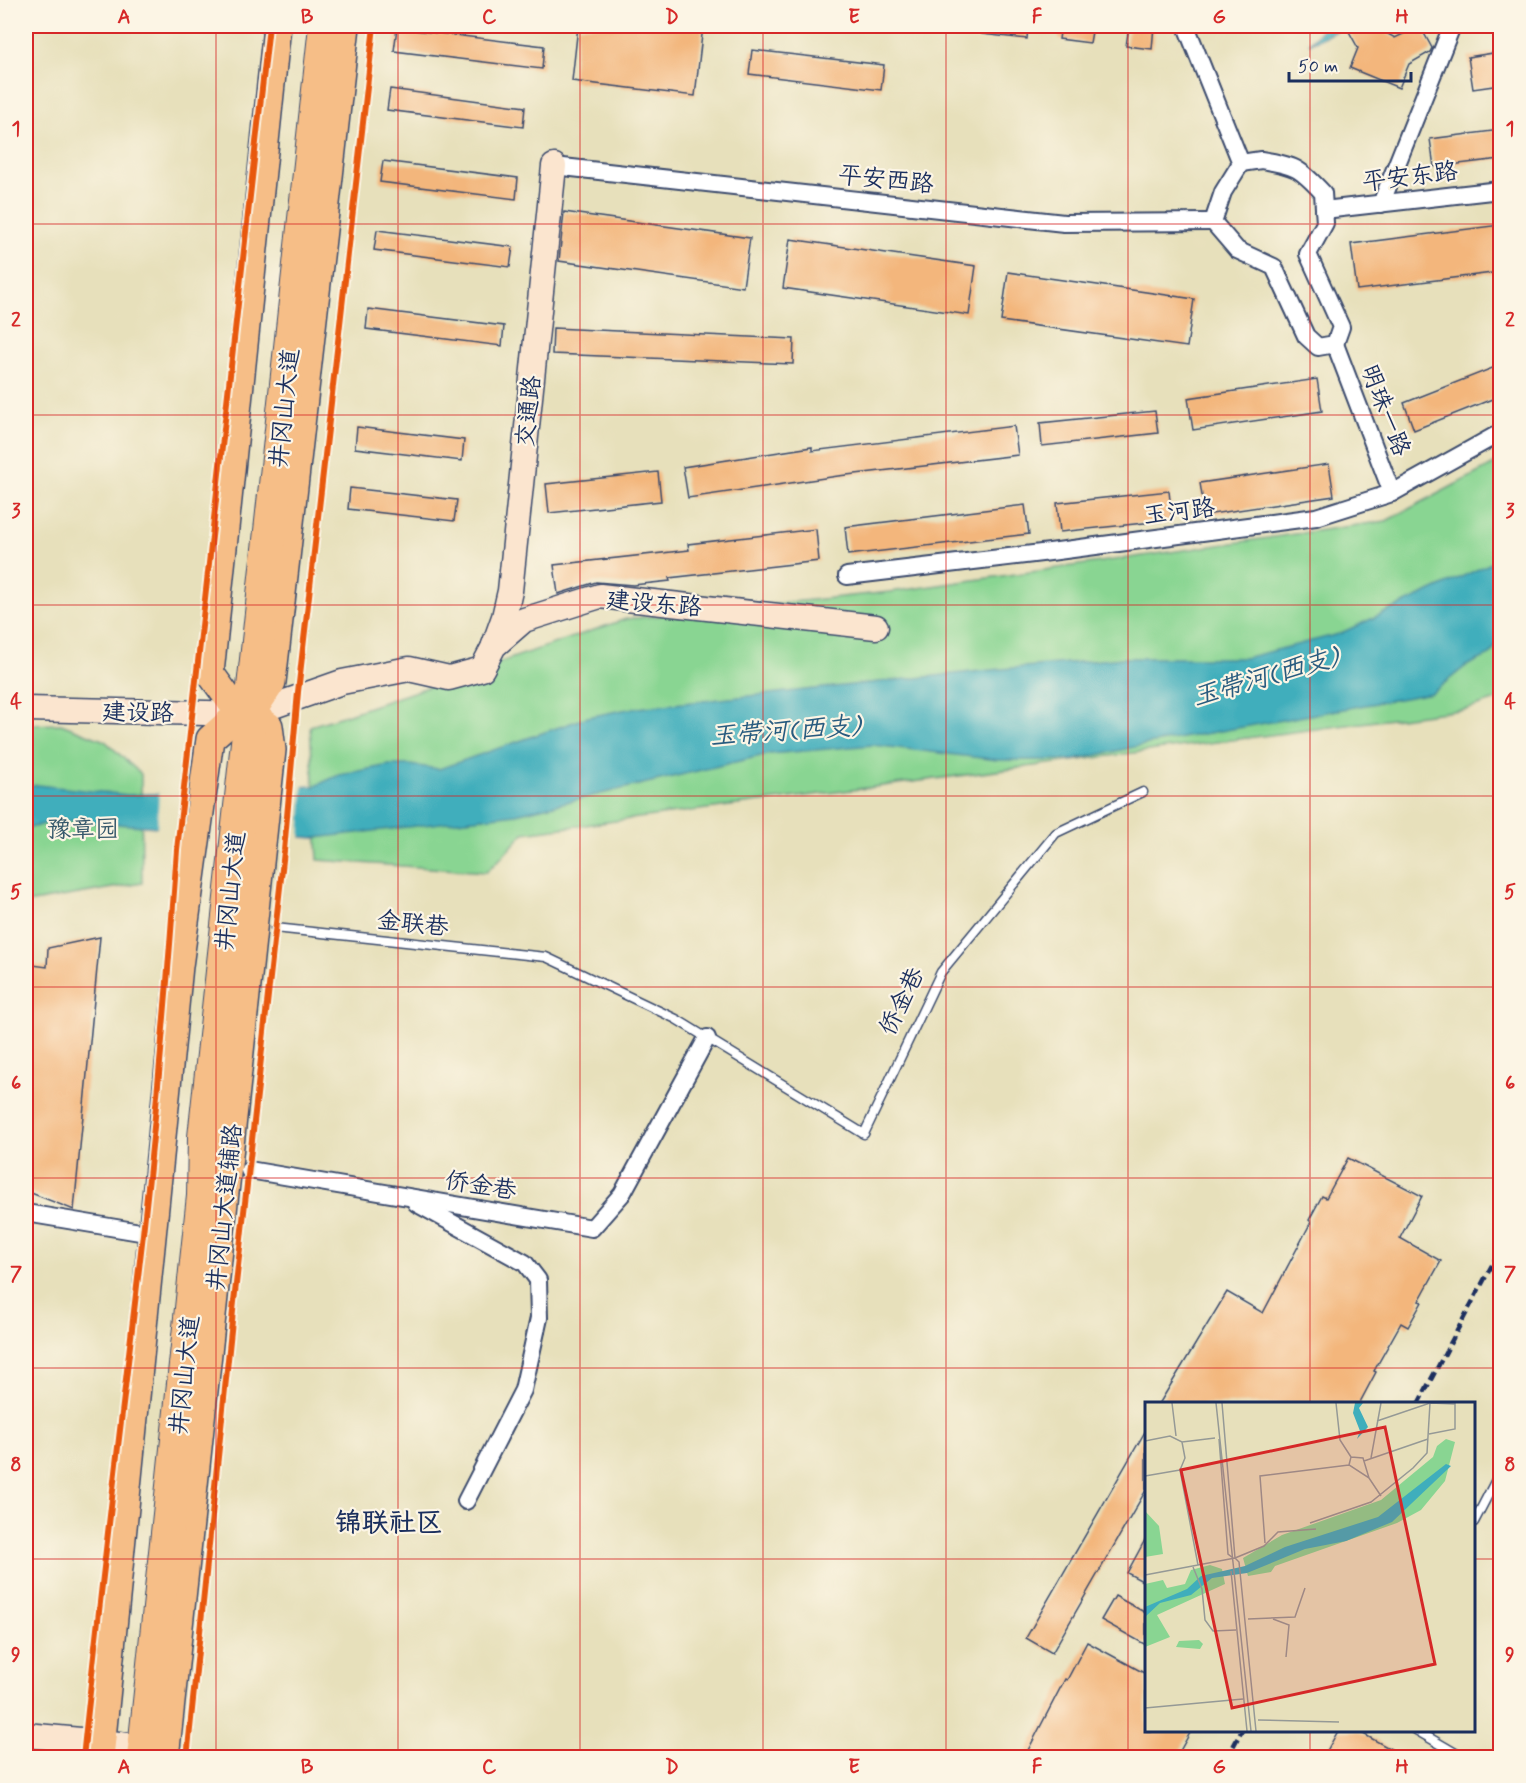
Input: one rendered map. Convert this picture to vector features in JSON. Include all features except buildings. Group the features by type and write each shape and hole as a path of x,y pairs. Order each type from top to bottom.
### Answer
{"highway":[{"name":"井冈山大道","path":"245,713 306,26"},
{"name":"井冈山大道","path":"131,1752 185,1252 185,1194 227,850 227,765 245,713 325,26"}],"main road":[{"path":"245,713 210,673 277,26"},
{"path":"131,1752 152,1234 178,966 192,870 227,765 210,739 245,713 272,682 346,26"},
{"name":"井冈山大道辅路","path":"131,1752 260,871 272,750 270,726 245,713"}],"street":[{"path":"1188,26 1241,163"},
{"path":"1381,204 1452,26"},
{"path":"1214,222 1223,192 1241,163 1261,160 1286,164 1305,174 1323,193 1324,210"},
{"name":"平安西路","path":"554,166 1064,223 1214,222"},
{"name":"交通路","path":"491,653 504,617 510,591 554,166"},
{"name":"平安东路","path":"1324,210 1500,190"},
{"name":"明珠一路","path":"1324,210 1325,224 1308,254 1341,327 1335,344 1392,493"},
{"name":"明珠一路","path":"1214,222 1237,250 1274,267 1306,336 1318,347 1335,344"},
{"name":"玉河路","path":"847,576 1316,518 1392,493 1500,433"},
{"name":"建设东路","path":"245,713 342,682 398,671 409,669 449,678 482,669 494,646 524,620 600,596 876,627"},
{"name":"建设路","path":"26,709 245,713"},
{"name":"侨金巷","path":"249,1170 592,1228 622,1194 707,1038"},
{"path":"405,1197 525,1263 538,1280 539,1318 523,1390 466,1501"},
{"path":"26,1213 152,1234"},
{"path":"26,1735 131,1752"}],"lane":[{"name":"侨金巷","path":"546,957 676,1019 864,1134 941,972 1056,833 1143,792"},
{"name":"金联巷","path":"276,928 546,957"},
{"path":"1475,1518 1500,1472"},
{"path":"1418,1732 1464,1758"}],"green space":[{"path":"1500,461 1500,699 1468,709 524,833 486,872 318,860 310,726 626,619 890,592 1386,521"},
{"name":"豫章园","path":"61,724 105,741 141,774 142,883 26,903 26,725"}],"water":[{"path":"1325,26 1346,26 1309,44"},
{"name":"玉带河(西支)","path":"1500,559 1500,639 1490,655 1466,666 1432,693 1148,744 1074,760 998,760 873,745 769,754 516,814 315,838 59,820 26,829 26,786 37,785 128,795 315,786 339,775 389,765 439,769 588,717 628,709 1123,658 1245,658 1339,634"}],"pier":[{"path":"303,783 300,840 157,829 159,790"}],"railway":[{"path":"1419,1402 1500,1250"},
{"path":"1227,1758 1241,1732"}],"cycle path":[{"path":"83,1758 143,1234 162,1042 177,850 269,26"},
{"path":"187,1758 284,851 298,692 374,26"}],"district":[{"name":"锦联社区","path":"389,1522"}]}
